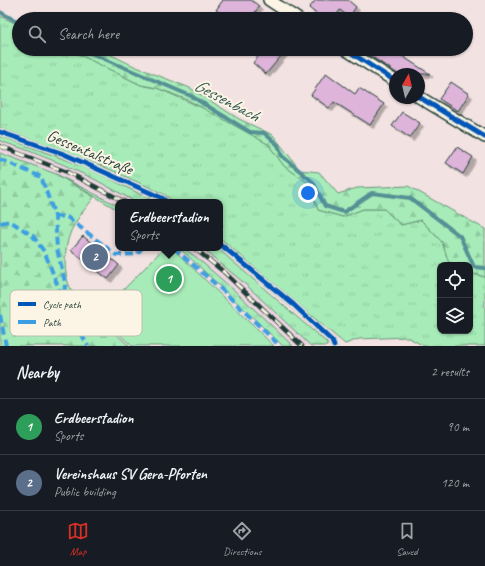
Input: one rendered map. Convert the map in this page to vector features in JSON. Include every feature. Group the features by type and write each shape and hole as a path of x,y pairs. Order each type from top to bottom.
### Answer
{"street":[{"path":"269,0 287,12"},
{"path":"356,56 389,77"},
{"path":"425,101 485,137"}],"lane":[{"name":"Gessentalstraße","path":"0,132 64,154 163,199"},
{"path":"223,246 294,305 332,341 334,346"}],"shaded area":[{"path":"0,141 62,164 96,180 131,199 115,199 115,204 56,174 0,153"},
{"path":"187,251 206,251 243,282 311,346 293,346 236,292"}],"green space":[{"path":"0,16 12,22 12,56 82,56 141,85 157,88 212,112 268,144 284,166 310,184 318,210 343,217 363,209 384,209 401,225 421,220 442,242 449,262 437,262 437,334 473,334 473,274 485,277 485,346 424,346 407,337 359,339 345,344 223,241 223,199 170,199 164,194 100,165 0,128"},
{"path":"82,56 113,56 134,66 190,88 239,119 273,135 300,170 319,172 338,194 357,188 408,186 485,229 485,277 473,274 473,262 449,262 442,242 421,220 401,225 384,209 363,209 343,217 318,210 310,184 284,166 268,144 188,100 157,88 141,85"},
{"path":"0,136 91,169 149,199 131,199 96,180 62,164 0,141"},
{"path":"0,153 56,174 94,197 77,220 67,243 65,261 67,278 71,290 10,290 10,336 118,336 129,346 0,346"},
{"path":"56,174 115,204 115,208"},
{"path":"161,251 175,251 274,346 132,346 121,336 142,336 142,290 123,290"},
{"path":"182,251 187,251 196,257 236,292 293,346 283,346"},
{"path":"206,251 220,251 327,343 327,346 311,346 243,282"}],"building":[{"path":"223,0 251,0 259,6 255,12 219,12 216,10"},
{"path":"316,0 348,0 356,7 352,12 343,12 340,10 339,12 314,12 309,8"},
{"path":"258,56 281,56 266,74 253,63"},
{"path":"371,56 402,56 421,68 389,68"},
{"path":"326,73 355,94 359,88 384,104 370,125 334,102 329,108 311,95"},
{"path":"451,82 469,94 458,111 439,99"},
{"path":"402,112 420,123 410,138 392,126"},
{"path":"457,147 473,157 463,174 446,163"},
{"path":"83,236 119,265 108,279 71,250"}],"waterway":[{"name":"Gessenbach","path":"0,12 12,19"},
{"name":"Gessenbach","path":"97,56 191,96 250,132 264,133 278,145 282,156 313,182 325,206 344,212 372,193 410,198 460,236 474,267 485,268"}],"railway":[{"path":"0,146 67,172 119,199"},
{"path":"198,251 224,272 302,346"}],"marked path":[{"path":"0,159 41,177 55,216 57,249 65,282 65,290"},
{"path":"55,216 67,217 116,255 137,254 140,251"},
{"path":"0,223 10,221 33,236 45,253 59,290"},
{"path":"177,251 222,290 280,346"},
{"path":"0,315 6,346"},
{"path":"83,336 88,346"}],"cycle path":[{"path":"356,56 389,77"},
{"path":"425,101 485,137"},
{"path":"0,132 64,154 163,199"},
{"path":"223,246 294,305 332,341 334,346"}],"place":[{"name":"Vereinshaus SV Gera-Pforten","path":"95,257"},
{"name":"Erdbeerstadion","path":"169,279"}]}
